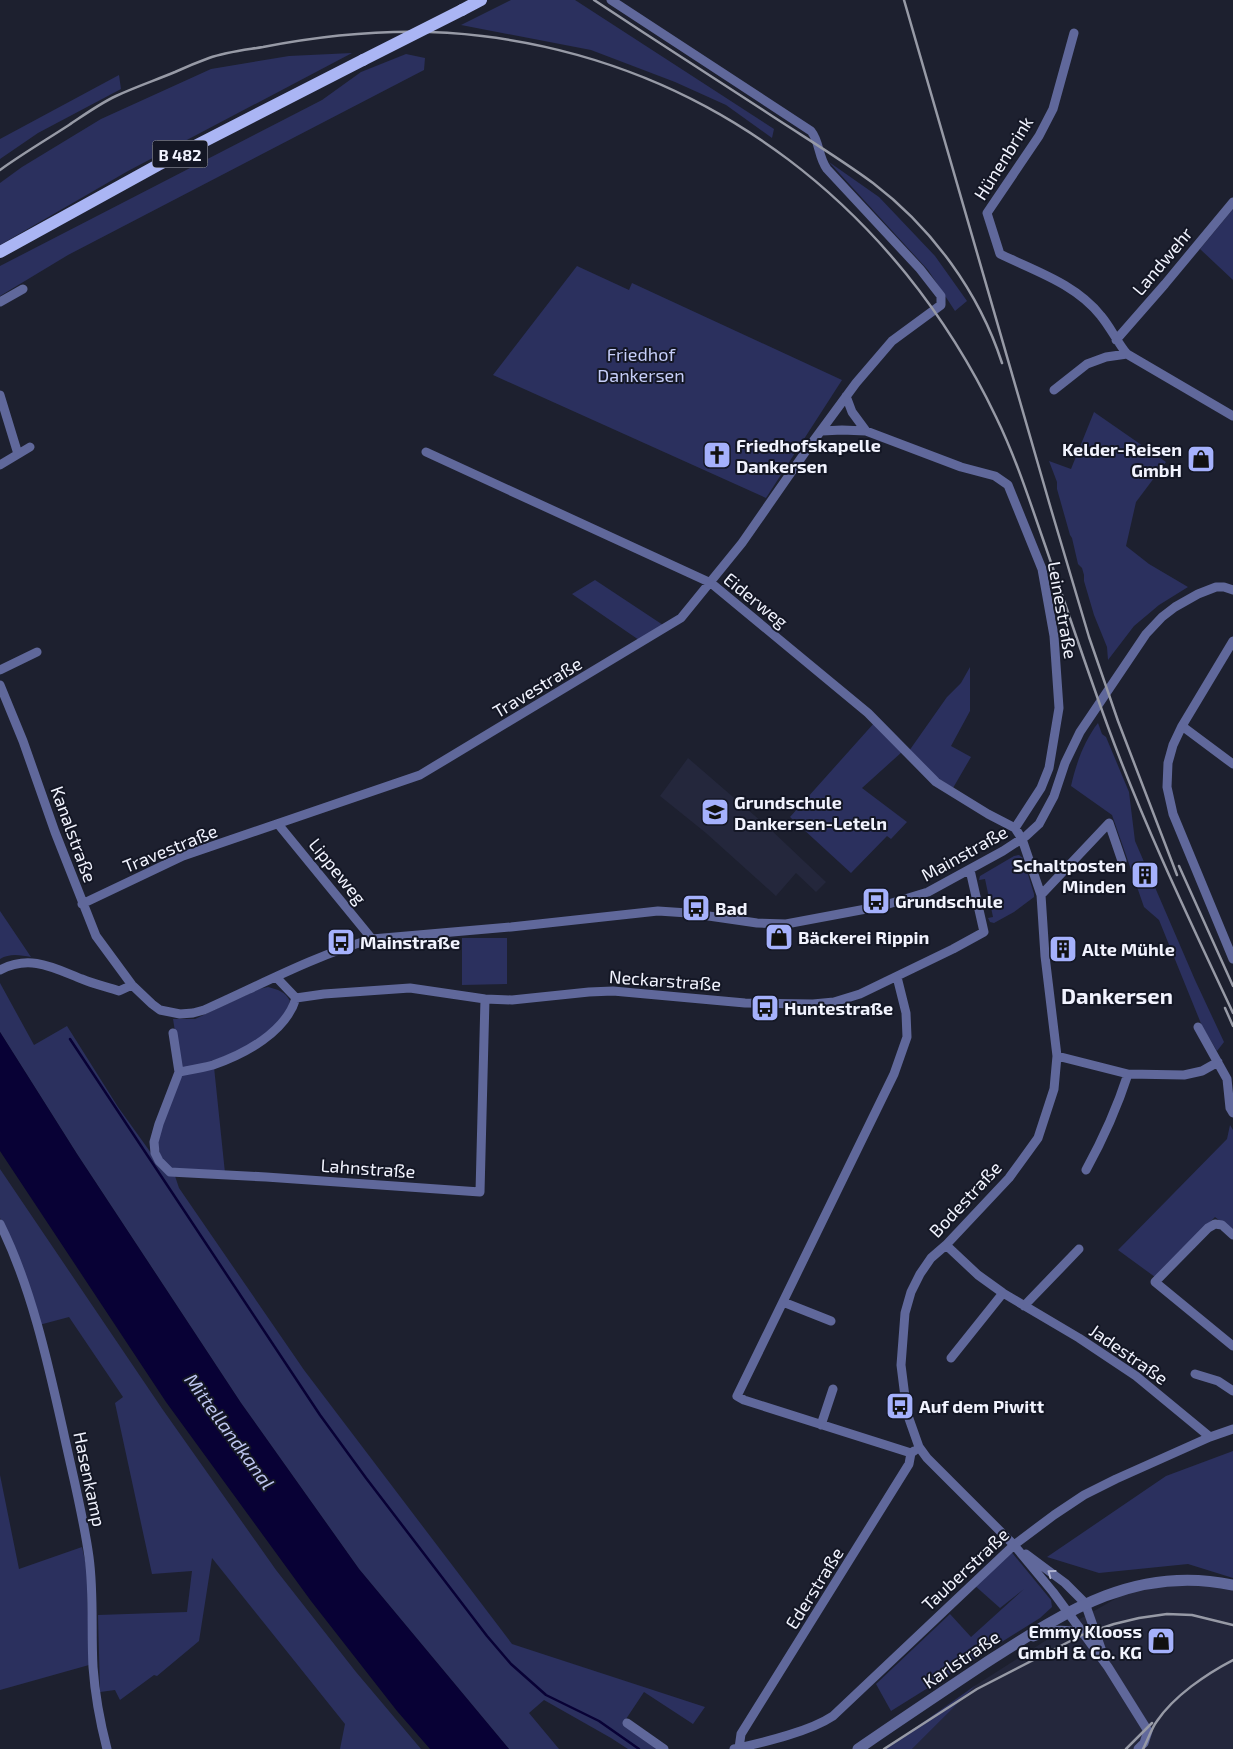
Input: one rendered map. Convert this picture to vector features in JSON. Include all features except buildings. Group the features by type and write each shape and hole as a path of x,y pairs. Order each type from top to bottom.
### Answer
{"main road":[{"name":"B 482","path":"0,252 158,165 481,0"}],"street":[{"name":"Travestraße","path":"82,904 183,856 420,775 681,618 742,543 846,396 892,340 940,305 941,296 914,262 822,163 817,138 811,131 611,0"},
{"name":"Hünenbrink","path":"1074,33 1070,54 1053,109 1039,136 987,213 1000,254 1049,276 1077,293 1101,316 1127,354 1233,416"},
{"name":"Landwehr","path":"1116,340 1233,202"},
{"path":"0,302 23,289"},
{"path":"1054,390 1087,364 1106,357 1127,354"},
{"path":"0,395 18,454"},
{"path":"846,396 852,412 866,431"},
{"name":"Leinestraße","path":"822,431 866,431 961,466 996,476 1008,485 1042,570 1054,636 1059,708 1049,768 1041,788 1015,828"},
{"path":"0,465 30,447"},
{"name":"Eiderweg","path":"426,452 711,583 868,713 936,782 1015,828"},
{"name":"Mainstraße","path":"132,985 160,1010 180,1014 192,1013 204,1010 295,967 372,939 511,927 658,911 688,912 757,923 786,924 882,906 915,897 970,870 1022,839 1039,824 1054,796 1064,763 1080,732 1146,634 1174,607 1198,594 1216,587 1233,590"},
{"path":"1233,641 1182,726 1168,763 1167,787 1169,801 1233,959"},
{"path":"0,670 37,652"},
{"name":"Kanalstraße","path":"0,685 23,741 82,904 96,936 132,985"},
{"path":"1182,726 1233,764"},
{"path":"1042,894 1110,823 1122,861"},
{"name":"Lippeweg","path":"278,824 372,939"},
{"path":"1015,828 1022,839"},
{"name":"Bodestraße","path":"1022,839 1042,894 1045,956 1057,1056 1054,1089 1038,1138 1009,1178 946,1245 931,1258 920,1274 911,1292 905,1313 902,1356 903,1381 907,1413 920,1447 927,1458 1014,1545 1053,1592 1108,1667"},
{"name":"Neckarstraße","path":"296,998 324,994 410,988 485,999 512,1000 613,991 745,1002 813,1004 834,1002 860,994 897,977 984,932 970,870"},
{"path":"0,970 14,964 45,964 82,979 119,990 132,985"},
{"path":"179,1072 213,1065 241,1052 274,1030 294,1007 296,998 276,977"},
{"path":"897,977 906,1013 907,1038 894,1074 737,1396 744,1400 911,1453 920,1447"},
{"name":"Lahnstraße","path":"173,1033 179,1072 154,1142 155,1153 159,1161 170,1172 480,1192 485,999"},
{"path":"1198,1027 1226,1079 1230,1108 1233,1114"},
{"path":"1057,1056 1128,1074 1184,1074 1202,1071 1218,1062"},
{"path":"1086,1170 1117,1107 1128,1074"},
{"name":"Hasenkamp","path":"0,1224 15,1256 50,1370 76,1488 89,1556 92,1586 95,1691 106,1749"},
{"path":"1233,1234 1222,1226 1215,1224 1208,1228 1155,1282 1233,1346"},
{"name":"Jadestraße","path":"946,1245 978,1275 1003,1294 1079,1338 1136,1376 1210,1437"},
{"path":"1024,1306 1079,1249"},
{"path":"951,1358 1003,1294"},
{"path":"783,1302 831,1321"},
{"path":"1195,1374 1218,1381 1233,1391"},
{"path":"821,1425 833,1389"},
{"name":"Tauberstraße","path":"737,1748 811,1728 834,1716 1014,1545 1054,1514 1084,1495 1233,1428"},
{"name":"Ederstraße","path":"737,1748 741,1734 909,1464 911,1453"},
{"name":"Bodestraße","path":"1014,1545 1065,1583 1085,1603"},
{"name":"Karlstraße","path":"858,1749 1014,1645 1085,1603 1127,1589 1171,1579 1199,1580 1233,1585"},
{"path":"1085,1603 1108,1667 1148,1731 1144,1743 1138,1749"},
{"path":"1014,1645 1046,1632 1065,1629 1084,1634"},
{"path":"627,1723 664,1749"}],"shaded area":[{"name":"Grundschule Dankersen-Leteln","path":"688,758 770,829 826,882 816,892 796,873 776,896 706,833 660,796"},
{"path":"1173,1580 1233,1588 1233,1749 912,1749 976,1685 1078,1620 1124,1594"}],"green space":[{"path":"511,0 575,0 774,129 772,138 726,105 675,82 591,50 461,25"},
{"path":"352,53 128,171 0,245 0,183 22,167 101,119 211,69 289,56"},
{"path":"406,54 425,58 424,70 68,255 0,296 0,266 322,100 361,72"},
{"path":"119,75 121,89 38,133 0,159 0,139"},
{"path":"829,162 879,197 935,256 967,301 955,311 928,270"},
{"path":"1233,209 1233,280 1200,249"},
{"name":"Friedhof Dankersen","path":"577,266 629,290 632,283 842,380 766,498 493,375"},
{"path":"1094,412 1166,462 1136,502 1126,546 1149,564 1188,587 1159,605 1134,626 1108,660 1107,647 1094,615 1082,568 1078,564 1057,489 1057,482 1049,461 1071,469"},
{"path":"595,580 663,625 639,640 572,594"},
{"path":"970,667 970,711 951,746 971,757 953,788 935,776 909,751 947,697 961,683"},
{"path":"875,722 903,751 862,788 907,822 891,839 887,836 851,873 790,817"},
{"path":"1098,723 1102,734 1106,737 1129,792 1135,841 1224,1042 1217,1051 1202,1026 1159,920 1144,907 1112,815 1071,786 1081,753"},
{"path":"1019,855 1023,858 1034,897 1014,912 994,923 990,922 988,918 993,917 985,879 979,880 980,876"},
{"path":"0,911 31,957 11,955 0,959"},
{"path":"462,938 507,938 507,984 462,985"},
{"path":"0,983 34,1045 67,1026 157,1165 163,1171 175,1176 179,1188 304,1370 512,1644 705,1707 693,1724 644,1692 624,1722 661,1749 628,1749 544,1700 529,1713 559,1749 509,1749 359,1569 241,1403 77,1154 0,1032"},
{"path":"268,987 283,993 290,1001 283,1015 273,1028 260,1038 229,1055 181,1069 173,1019 195,1019 259,989"},
{"path":"214,1067 225,1173 172,1169 161,1159 157,1139 180,1074"},
{"path":"1230,1125 1233,1130 1233,1231 1215,1217 1155,1277 1118,1250 1227,1139"},
{"path":"0,1169 163,1410 276,1570 356,1672 421,1749 340,1749 345,1724 212,1558 199,1641 157,1676 154,1675 120,1700 115,1690 100,1692 98,1615 187,1612 192,1571 152,1574 115,1403 123,1397 69,1317 39,1325 8,1233 0,1218"},
{"path":"1233,1451 1233,1578 1188,1564 1099,1573 1047,1557 1166,1476"},
{"path":"0,1475 19,1569 82,1547 87,1569 89,1665 0,1690"},
{"path":"1009,1549 1051,1600 1052,1607 1040,1618 891,1711 876,1684 950,1614 971,1637 1024,1589 1000,1608 973,1584"},
{"path":"976,1685 912,1749 885,1749"}],"water":[{"name":"Mittellandkanal","path":"0,1032 77,1154 241,1403 359,1569 509,1749 430,1749 397,1711 311,1601 166,1402 0,1151"}],"waterway":[{"path":"70,1039 320,1415 487,1636 511,1664 546,1695 599,1721 639,1749"}],"railway":[{"path":"594,0 846,164 895,201 934,241 967,287 992,337 1002,363"},
{"path":"904,0 1089,637 1118,721 1177,875"},
{"path":"0,170 110,99 209,58 236,51 317,38 400,32 455,33 482,36 566,52 645,78 720,114 788,159 851,213 906,274 955,342 996,417 1022,480 1122,764 1168,872 1233,1013"},
{"path":"1179,866 1233,986"},
{"path":"1225,1008 1233,1026"},
{"path":"884,1749 977,1689 1084,1634 1114,1624 1167,1614 1192,1615 1233,1625"},
{"path":"1143,1749 1155,1724 1181,1694 1233,1660"},
{"path":"1126,1749 1152,1723"}],"place":[{"name":"Friedhofskapelle Dankersen","path":"717,455"},
{"name":"Kelder-Reisen GmbH","path":"1201,459"},
{"name":"Grundschule Dankersen-Leteln","path":"715,812"},
{"name":"Schaltposten Minden","path":"1145,875"},
{"name":"Grundschule","path":"876,901"},
{"name":"Bad","path":"696,908"},
{"name":"Bäckerei Rippin","path":"779,937"},
{"name":"Mainstraße","path":"341,942"},
{"name":"Alte Mühle","path":"1063,949"},
{"name":"Huntestraße","path":"765,1008"},
{"name":"Auf dem Piwitt","path":"900,1406"},
{"name":"Emmy Klooss GmbH & Co. KG","path":"1161,1641"}],"district":[{"name":"Dankersen","path":"1117,995"}]}
